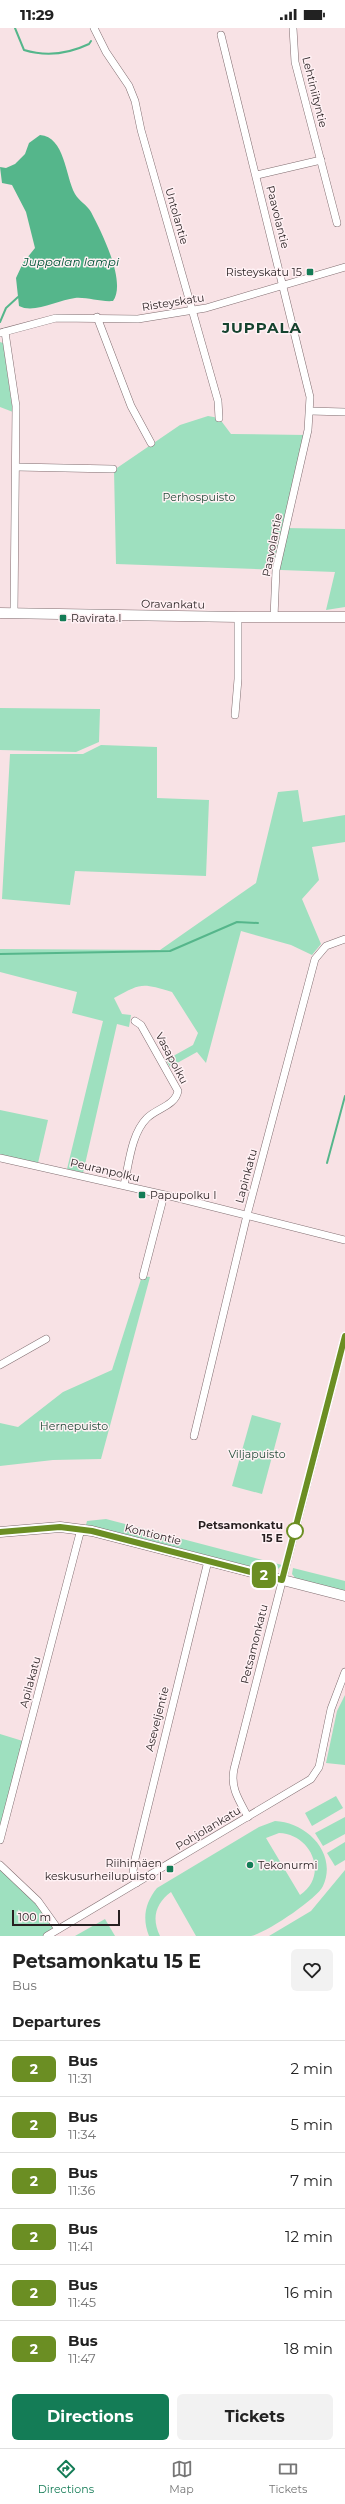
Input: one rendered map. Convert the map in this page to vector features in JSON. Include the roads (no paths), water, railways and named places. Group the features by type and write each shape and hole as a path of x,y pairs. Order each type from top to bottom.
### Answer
{"street":[{"name":"Untolantie","path":"94,28 106,52 121,71 135,101 141,130 218,401 220,418"},
{"name":"Lehtiniityntie","path":"293,28 295,62 337,223"},
{"name":"Paavolantie","path":"221,35 308,382 310,411 303,459 276,570 274,617"},
{"path":"257,175 320,160"},
{"name":"Risteyskatu","path":"3,333 56,318 97,317 138,319 193,310 237,301 345,267"},
{"path":"97,317 131,406 151,443"},
{"path":"3,333 15,394 16,467 14,613"},
{"path":"310,411 345,412"},
{"path":"16,467 113,468"},
{"name":"Oravankatu","path":"0,613 238,617 345,617"},
{"path":"235,715 238,678 238,617"},
{"name":"Lapinkatu","path":"194,1436 247,1216 315,959 326,946 345,939"},
{"name":"Vasapolku","path":"124,1185 140,1128 152,1114 175,1100 178,1090 141,1025 135,1021"},
{"name":"Peuranpolku","path":"0,1158 124,1185 345,1240"},
{"path":"143,1276 164,1195"},
{"name":"Petsamonkatu","path":"248,1817 234,1792 232,1776 345,1336"},
{"path":"0,1365 46,1339"},
{"name":"Kontiontie","path":"0,1532 47,1528 81,1530 345,1596"},
{"name":"Apilakatu","path":"0,1840 81,1530"},
{"name":"Aseveljentie","path":"136,1883 133,1872 135,1859 208,1561"},
{"name":"Pohjolankatu","path":"47,1936 302,1786 316,1773 333,1702 345,1672"},
{"path":"0,1865 38,1901 58,1929"}],"water":[{"name":"Juppalan lampi","path":"40,135 48,137 55,142 63,158 75,194 91,212 101,231 115,270 117,282 113,301 75,298 39,308 25,308 19,306 16,278 23,263 35,248 26,212 12,185 2,183 0,167 6,168 15,164 25,154 29,143"}],"waterway":[{"path":"15,28 24,50 33,52 49,54 65,52 89,44 91,41"},
{"path":"0,322 6,308 18,297"},
{"path":"0,954 170,951 237,922 258,923"},
{"path":"327,1163 345,1096"}],"place":[{"name":"Risteyskatu 15","path":"310,272"},
{"name":"Ravirata I","path":"63,618"},
{"name":"Papupolku I","path":"142,1195"},
{"name":"Petsamonkatu 15 E","path":"295,1531"},
{"name":"Tekonurmi","path":"250,1865"},
{"name":"Riihimäen keskusurheilupuisto I","path":"170,1869"}],"district":[{"name":"JUPPALA","path":"262,327"}],"park label":[{"name":"Perhospuisto","path":"199,497"},
{"name":"Hernepuisto","path":"74,1426"},
{"name":"Viljapuisto","path":"257,1454"}]}
